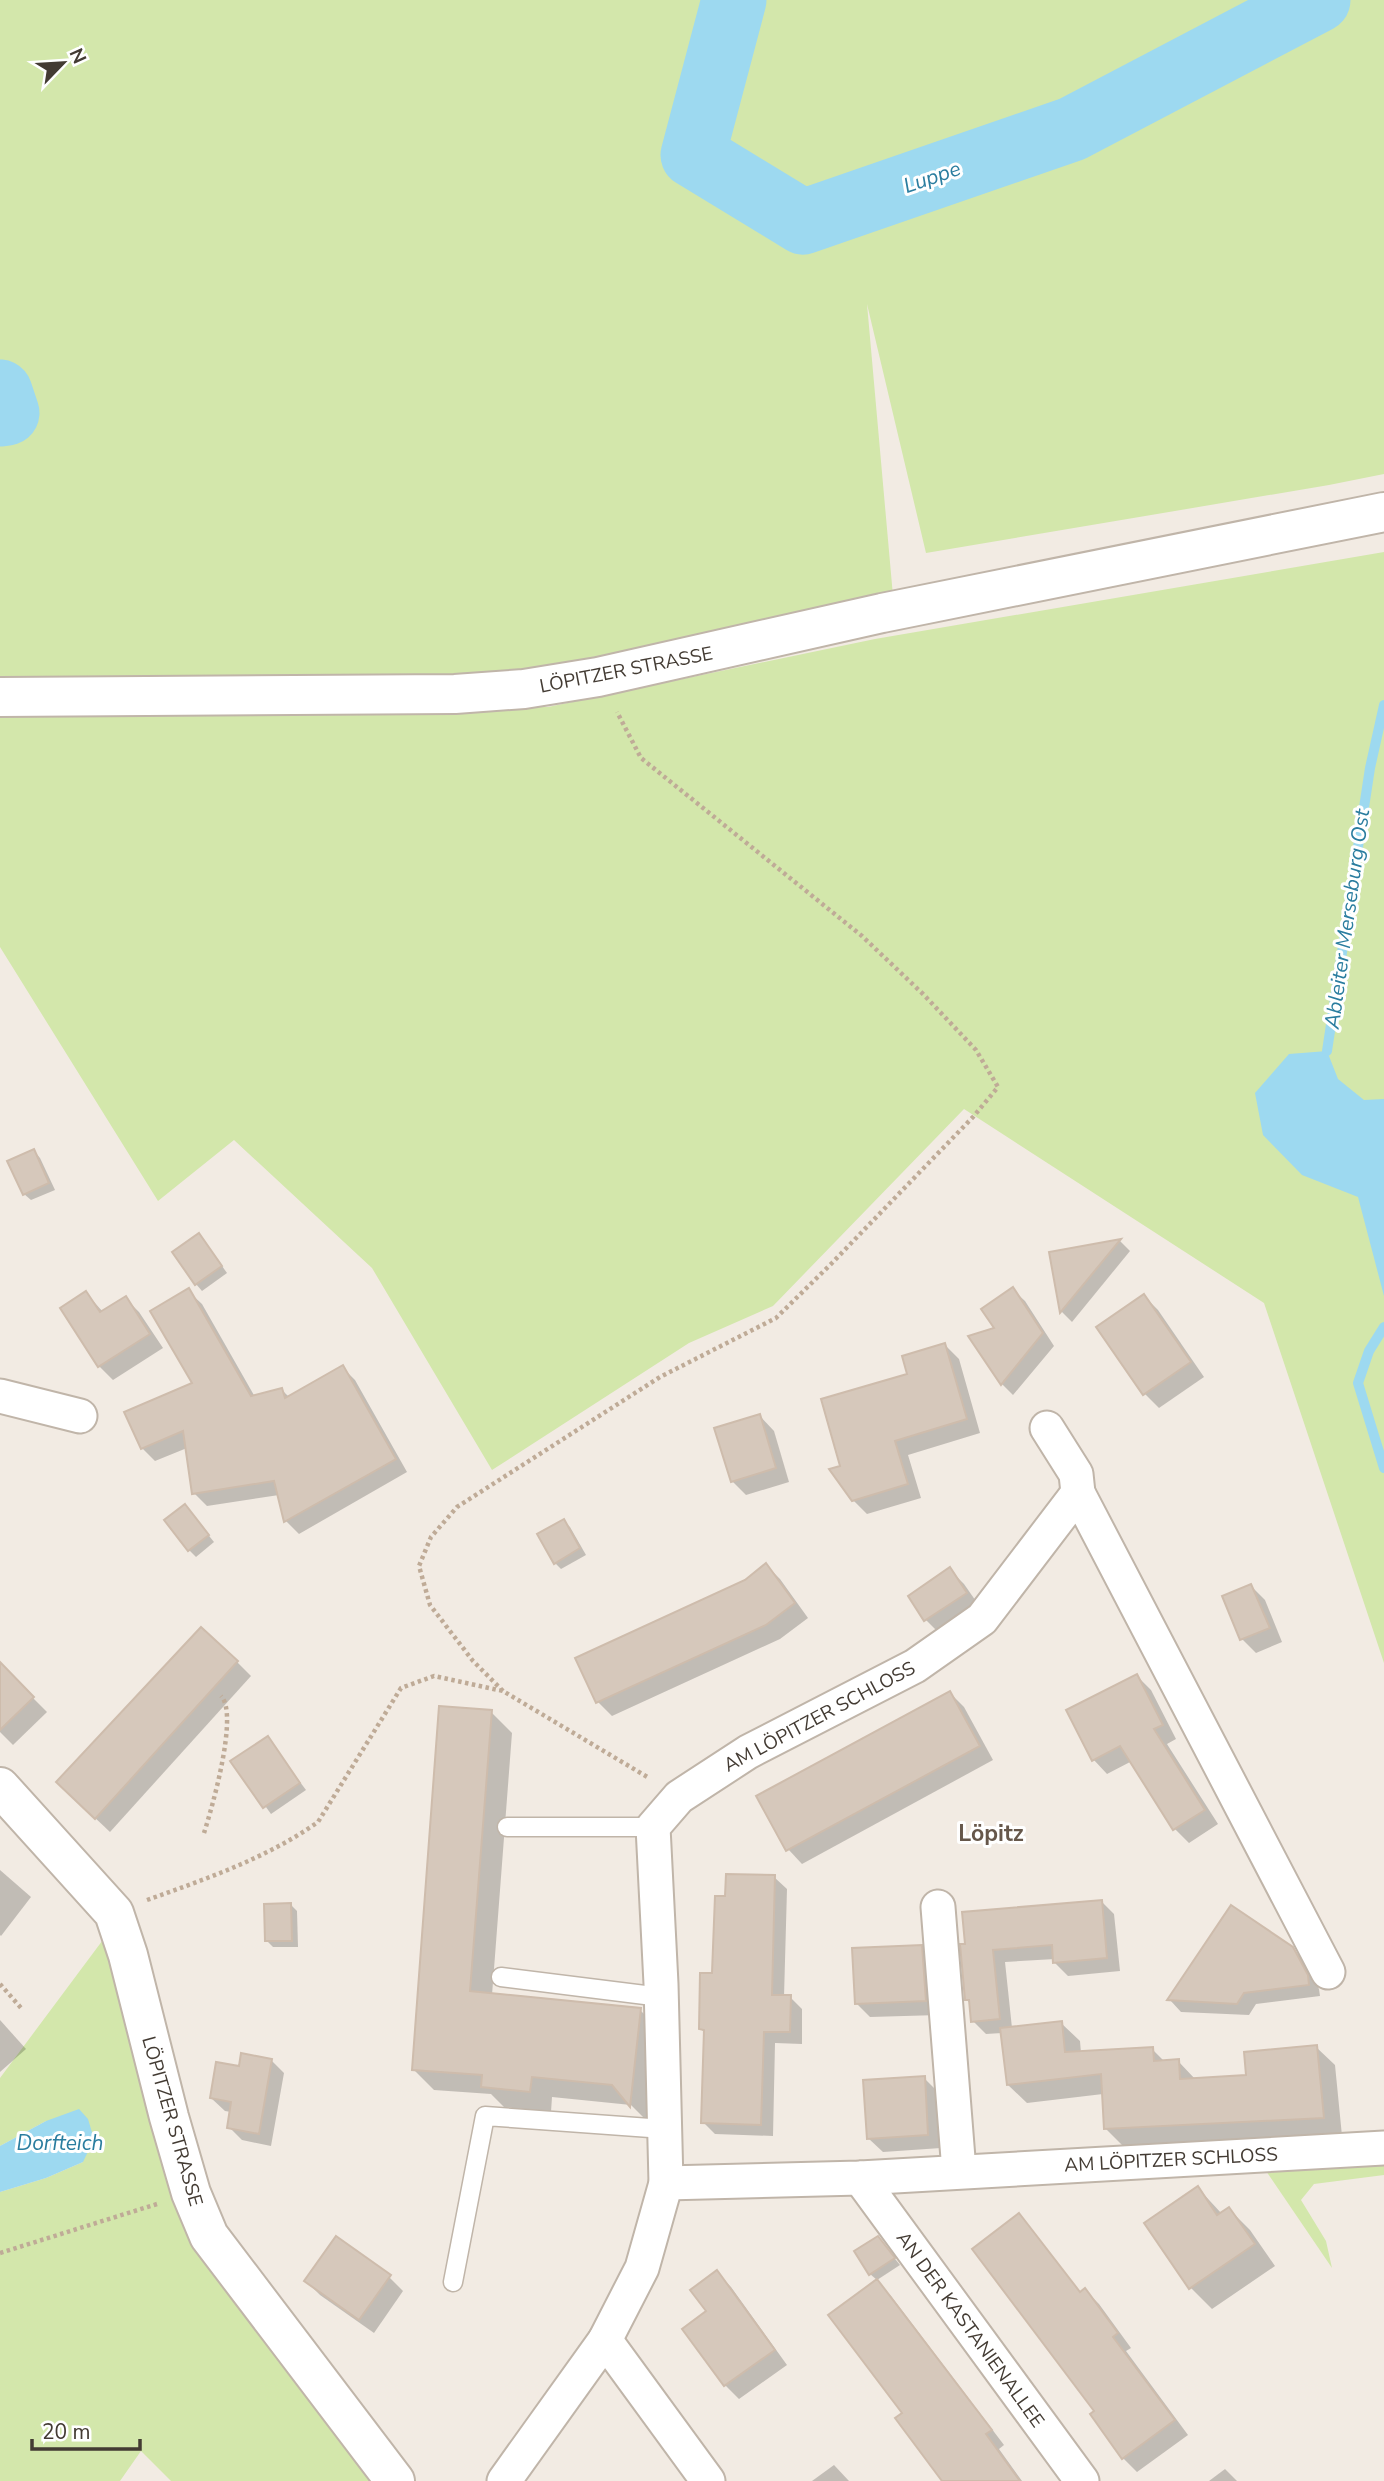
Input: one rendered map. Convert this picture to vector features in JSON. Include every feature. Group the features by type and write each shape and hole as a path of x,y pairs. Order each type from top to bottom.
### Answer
{"street":[{"name":"LÖPITZER STRASSE","path":"0,697 455,694 524,689 598,677 882,613 1384,512"},
{"path":"0,1396 80,1416"},
{"path":"1047,1428 1076,1474 1078,1493 1328,1972"},
{"name":"AM LÖPITZER SCHLOSS","path":"653,1827 680,1797 747,1752 915,1666 982,1619 1078,1493"},
{"name":"LÖPITZER STRASSE","path":"0,1787 114,1913 128,1955 191,2193 209,2236 395,2481"},
{"path":"504,2481 605,2340 642,2267 666,2183 653,1827"},
{"path":"938,1907 959,2171"},
{"name":"AM LÖPITZER SCHLOSS","path":"666,2183 860,2178 1384,2148"},
{"name":"AN DER KASTANIENALLEE","path":"860,2178 1082,2481"},
{"path":"605,2340 708,2481"}],"lane":[{"path":"507,1827 653,1827"},
{"path":"501,1977 661,1997"},
{"path":"453,2281 485,2116 664,2129"}],"path":[{"path":"598,677 642,758 862,936 923,994 976,1050 998,1087 832,1263 775,1318 638,1391 457,1507 431,1537 419,1566 430,1605 473,1661 503,1691 680,1797"},
{"path":"114,1913 251,1860 298,1836 318,1822 401,1688 434,1676 503,1691"},
{"path":"204,1833 226,1739 229,1712 226,1700 221,1696"},
{"path":"0,1984 22,2009"},
{"path":"0,2253 191,2193"}],"green space":[{"path":"0,0 1384,0 1384,474 926,553 867,304 893,596 531,675 0,690"},
{"path":"1384,552 1384,1663 1264,1303 964,1109 773,1306 689,1343 492,1470 372,1268 234,1140 158,1201 0,947 0,709 548,707 875,639"},
{"path":"117,1921 191,2193 395,2481 171,2481 141,2451 120,2481 0,2481 0,2192 46,2178 83,2162 46,2121 0,2146 0,2078"},
{"path":"1384,2157 1384,2175 1314,2184 1301,2200 1326,2241 1332,2268 1262,2165"}],"water":[{"name":"Ableiter Merseburg Ost","path":"1327,1051 1338,1079 1364,1100 1384,1099 1384,1296 1358,1197 1302,1175 1263,1135 1255,1093 1289,1054"},
{"name":"Dorfteich","path":"79,2109 88,2119 94,2139 83,2162 46,2178 0,2192 0,2146 46,2121"}],"building":[{"path":"34,1149 49,1183 23,1195 7,1161"},
{"path":"199,1233 222,1266 195,1285 172,1252"},
{"path":"1121,1239 1060,1313 1049,1252"},
{"path":"1013,1287 1043,1333 1001,1385 968,1336 994,1328 981,1309"},
{"path":"189,1288 251,1396 282,1388 285,1398 343,1365 396,1459 284,1522 274,1481 192,1494 183,1431 141,1449 124,1412 192,1383 150,1311"},
{"path":"86,1291 100,1312 126,1296 150,1334 98,1367 60,1308"},
{"path":"1144,1294 1191,1362 1143,1395 1096,1327"},
{"path":"945,1343 967,1419 895,1441 908,1484 852,1501 829,1469 840,1466 821,1399 907,1374 902,1356"},
{"path":"760,1414 776,1468 731,1482 714,1428"},
{"path":"185,1504 209,1535 188,1551 164,1520"},
{"path":"564,1519 580,1548 554,1564 537,1534"},
{"path":"766,1563 795,1603 766,1625 596,1703 575,1658 745,1580"},
{"path":"950,1567 967,1593 924,1621 908,1596"},
{"path":"1251,1584 1270,1628 1240,1640 1222,1596"},
{"path":"201,1627 238,1661 95,1819 56,1782"},
{"path":"0,1662 34,1697 0,1730"},
{"path":"1137,1674 1163,1725 1154,1729 1205,1810 1173,1830 1120,1746 1092,1761 1066,1710"},
{"path":"950,1691 980,1746 786,1851 756,1796"},
{"path":"439,1706 492,1710 470,1991 641,2008 630,2107 612,2085 532,2077 530,2092 481,2087 482,2075 412,2070"},
{"path":"268,1736 300,1783 263,1808 230,1761"},
{"path":"726,1874 775,1875 772,1995 791,1995 790,2032 764,2032 761,2125 701,2123 704,2030 699,2029 700,1973 712,1973 715,1896 725,1896"},
{"path":"1102,1900 1107,1958 1053,1963 1052,1945 993,1950 1000,2019 971,2022 969,2000 965,2000 960,1944 965,1944 962,1912"},
{"path":"291,1903 292,1941 265,1941 264,1904"},
{"path":"1231,1905 1293,1947 1308,1975 1309,1985 1244,1993 1237,2004 1167,2000"},
{"path":"922,1945 926,2001 855,2004 852,1948"},
{"path":"1062,2021 1065,2052 1153,2047 1154,2061 1179,2059 1180,2079 1246,2075 1244,2052 1317,2045 1324,2118 1104,2129 1101,2074 1007,2085 1000,2028"},
{"path":"241,2053 272,2059 259,2134 227,2128 231,2102 210,2098 216,2062 239,2066"},
{"path":"925,2076 928,2135 867,2139 863,2080"},
{"path":"1198,2186 1217,2215 1229,2207 1255,2244 1189,2289 1144,2223"},
{"path":"1019,2213 1080,2292 1085,2288 1118,2333 1113,2337 1175,2420 1122,2459 1090,2414 1094,2411 972,2249"},
{"path":"336,2236 391,2275 359,2320 304,2281"},
{"path":"878,2236 895,2258 869,2275 854,2251"},
{"path":"717,2270 775,2350 724,2386 682,2329 706,2311 690,2290"},
{"path":"877,2279 992,2430 986,2434 1020,2481 942,2481 895,2418 902,2413 828,2315"}],"waterway":[{"name":"Luppe","path":"734,0 693,155 803,222 1072,129 1318,0"},
{"name":"Luppe","path":"0,392 7,413 0,414"},
{"name":"Ableiter Merseburg Ost","path":"1327,1051 1370,768 1384,705"},
{"name":"Ableiter Merseburg Ost","path":"1384,1327 1369,1351 1358,1383 1384,1468"}],"district":[{"name":"Löpitz","path":"991,1833"}]}
